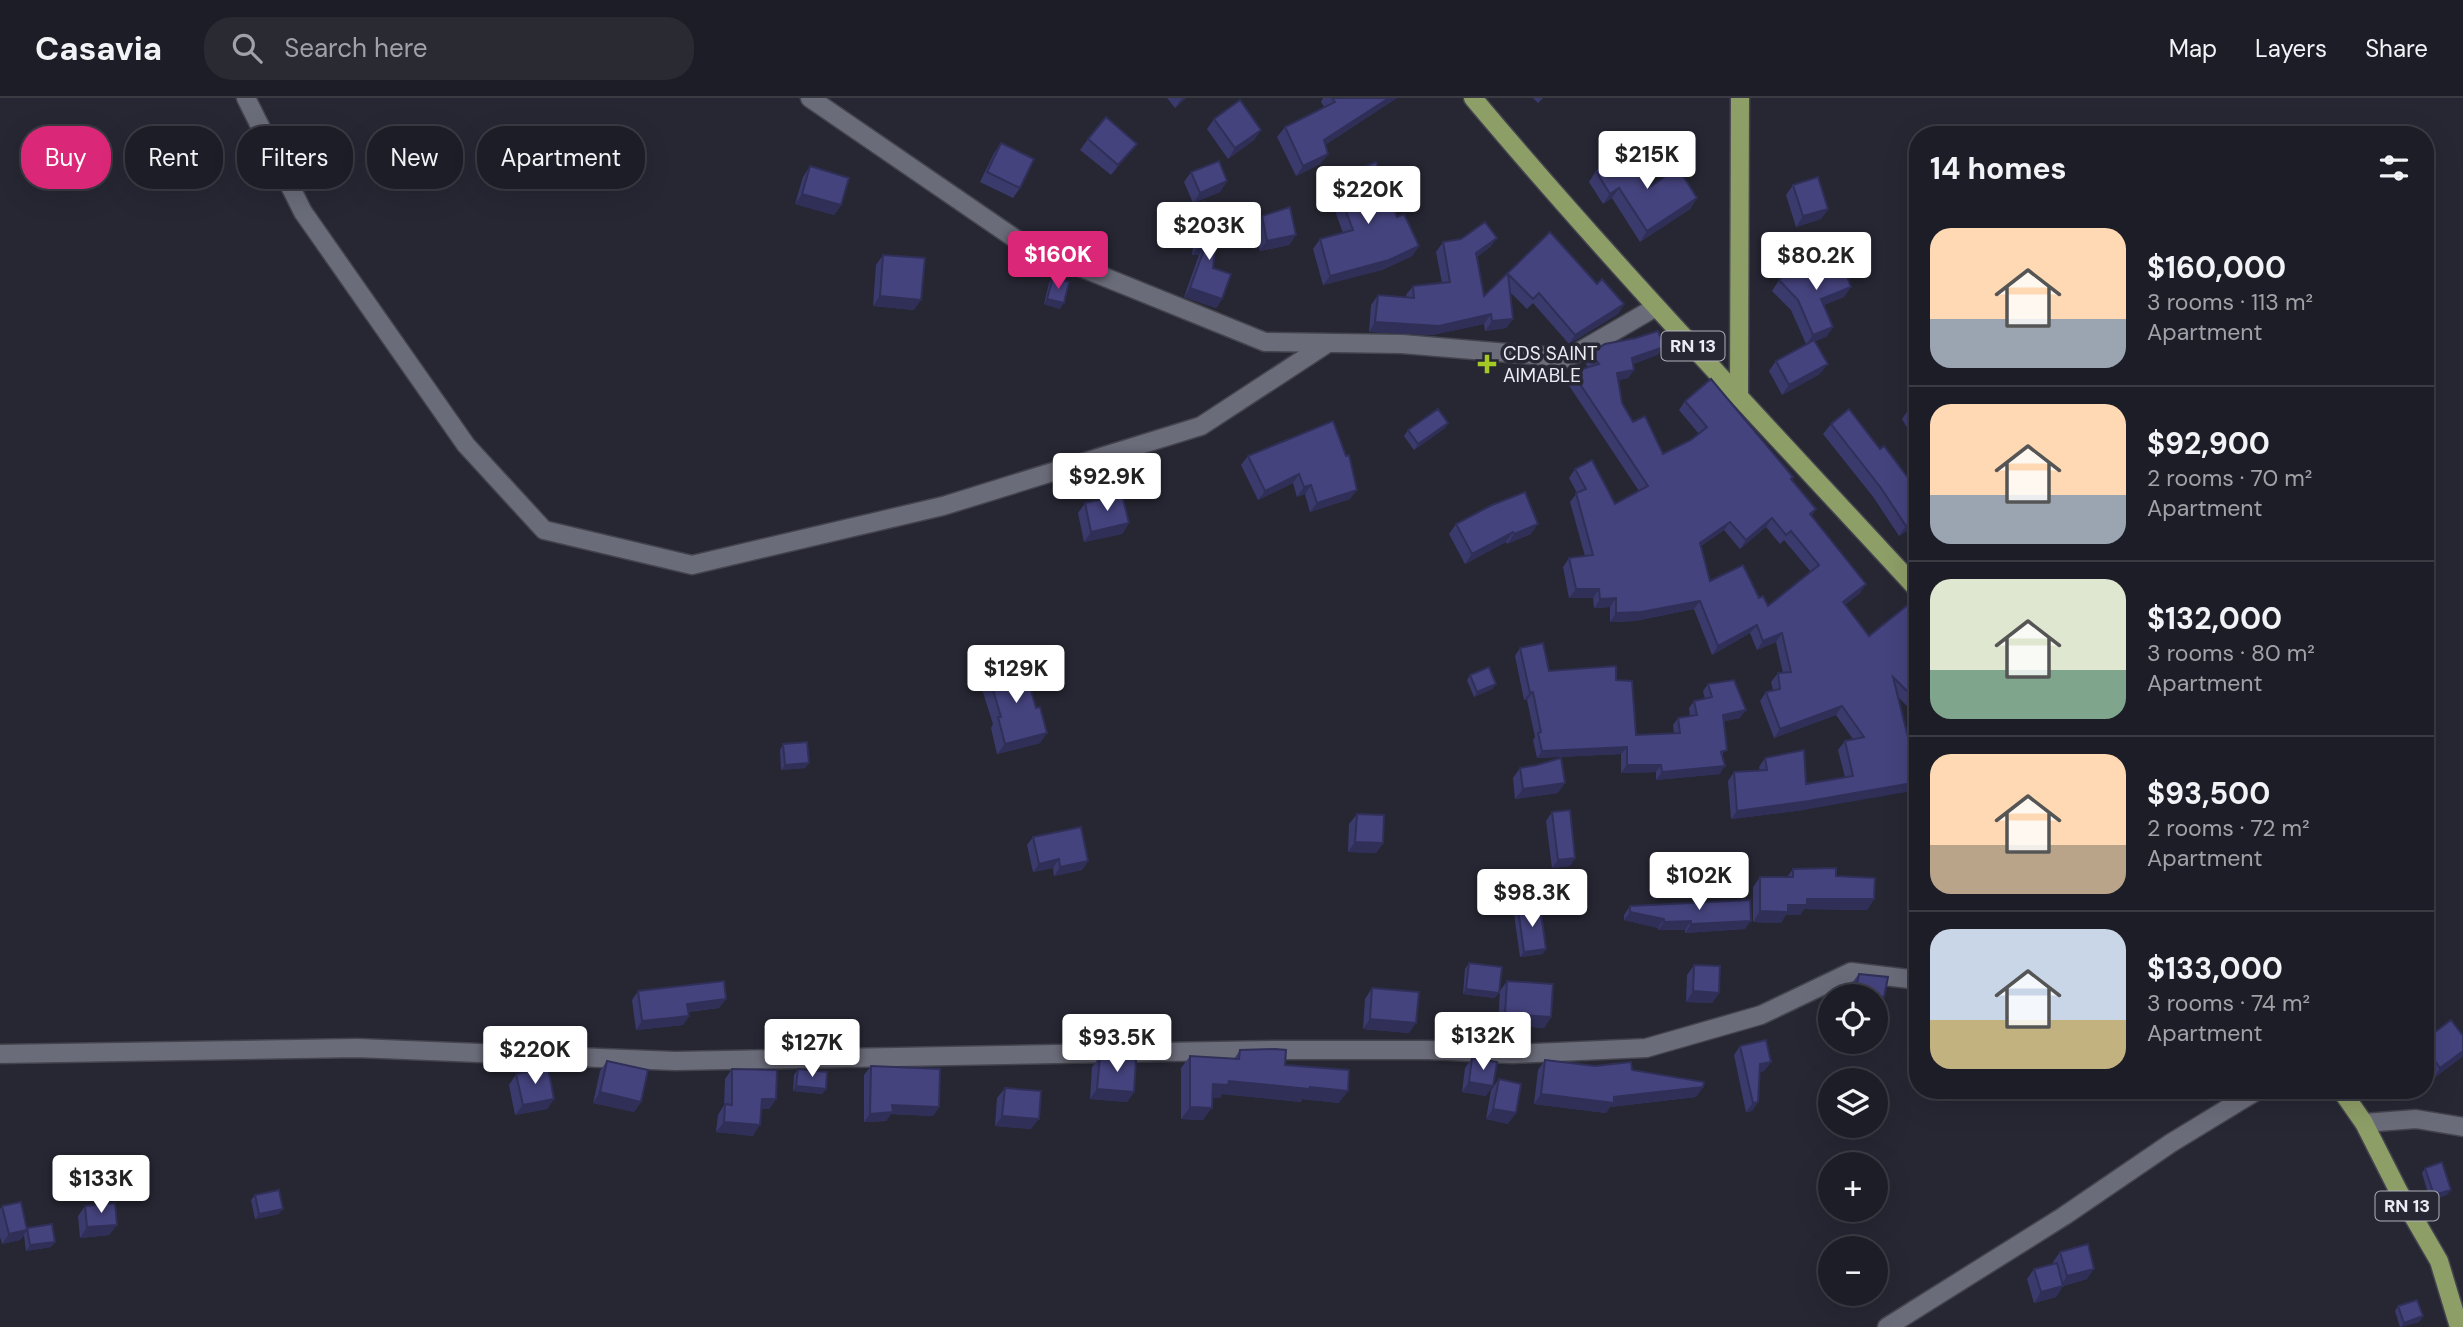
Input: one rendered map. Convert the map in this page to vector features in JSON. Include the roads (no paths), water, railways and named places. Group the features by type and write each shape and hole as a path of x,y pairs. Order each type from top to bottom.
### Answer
{"main road":[{"name":"RN 13","path":"1473,98 1656,307 1909,580"},
{"path":"1739,395 1740,98"},
{"name":"RN 13","path":"2347,1099 2364,1123 2399,1192 2439,1261 2459,1327"}],"street":[{"path":"247,98 303,212 466,445 544,530 692,565 943,506 1201,426 1328,343"},
{"path":"810,98 1023,244 1265,342 1402,344 1568,358 1656,307"},
{"path":"0,1054 357,1048 676,1061 1275,1049 1430,1050 1512,1054 1646,1048 1761,1015 1851,972 1909,979"},
{"path":"1887,1327 2243,1099"},
{"path":"2364,1123 2416,1119 2463,1127"}],"place":[{"name":"CDS SAINT AIMABLE","path":"1487,364"}]}
